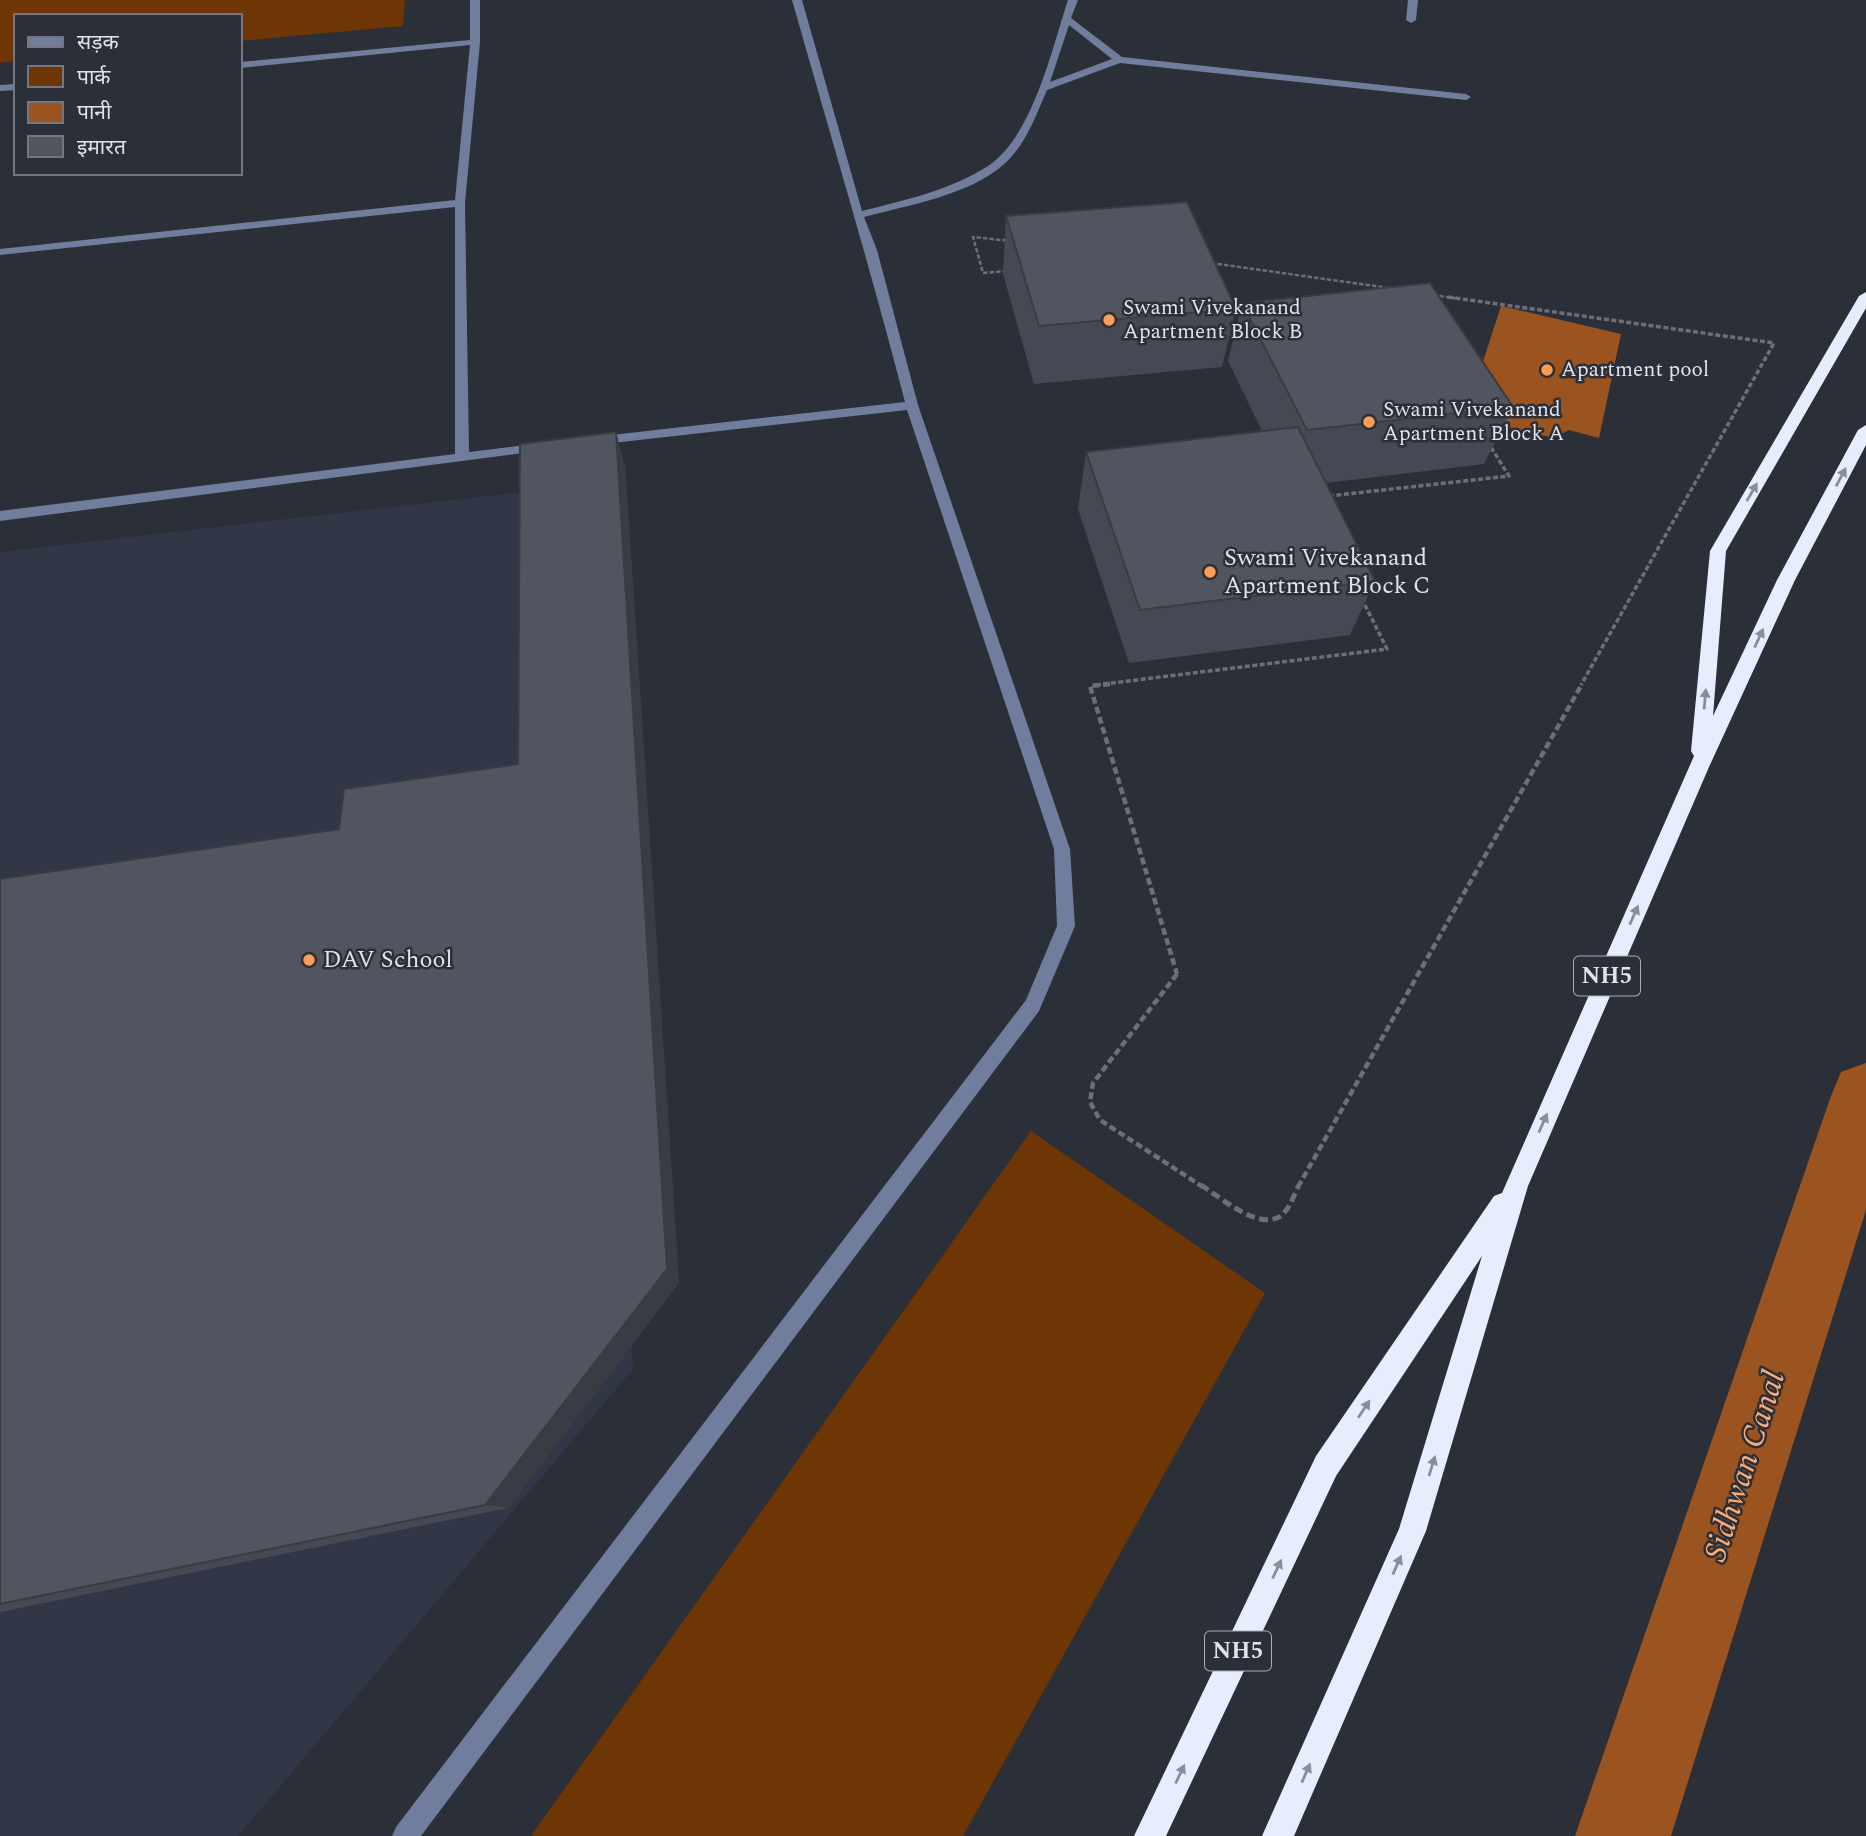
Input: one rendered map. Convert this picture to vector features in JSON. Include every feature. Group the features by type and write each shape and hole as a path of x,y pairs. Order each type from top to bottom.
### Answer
{"highway":[{"path":"1699,767 1718,551 1866,296"},
{"name":"NH5","path":"1150,1836 1326,1466 1516,1185 1699,767 1786,580 1866,430"},
{"path":"1278,1836 1412,1531 1516,1185"}],"street":[{"path":"462,456 460,203 475,42 475,0"},
{"path":"405,1836 1033,1005 1066,926 1062,849 912,405 871,250 858,215 797,0"},
{"path":"858,215 942,192 996,166 1026,130 1073,0"},
{"path":"1411,20 1413,0"},
{"path":"1066,18 1119,60"},
{"path":"242,65 475,42"},
{"path":"1041,89 1119,60 1466,97"},
{"path":"0,252 460,203"},
{"path":"584,443 912,405"},
{"path":"0,516 557,446"}],"path":[{"path":"1010,271 983,273 973,237 1013,241"},
{"path":"1199,262 1391,289"},
{"path":"1362,599 1387,649 1090,686 1177,974 1093,1083 1090,1102 1100,1120 1249,1216 1267,1221 1283,1214 1774,343 1432,295"},
{"path":"1326,497 1509,476 1488,442"}],"shaded area":[{"name":"DAV School","path":"601,483 633,1369 238,1836 0,1836 0,552"}],"green space":[{"path":"0,0 405,0 403,26 242,41 242,14 14,14 14,61 0,63"},
{"path":"1031,1131 1265,1293 963,1836 531,1836"}],"water":[{"name":"Apartment pool","path":"1501,306 1621,334 1599,438 1569,430 1554,438 1511,428 1500,413 1469,405"}],"building":[{"path":"1187,202 1236,309 1039,326 1006,216"},
{"path":"1430,283 1513,407 1307,430 1242,303"},
{"path":"1298,427 1375,581 1140,610 1086,452"},
{"name":"DAV School","path":"616,432 667,1269 485,1505 0,1604 0,879 339,829 344,789 518,764 520,444"}],"waterway":[{"name":"Sidhwan Canal","path":"1623,1836 1866,1096"}],"place":[{"name":"Swami Vivekanand Apartment Block B","path":"1109,320"},
{"name":"Apartment pool","path":"1547,370"},
{"name":"Swami Vivekanand Apartment Block A","path":"1369,422"},
{"name":"Swami Vivekanand Apartment Block C","path":"1210,572"},
{"name":"DAV School","path":"309,960"}]}
